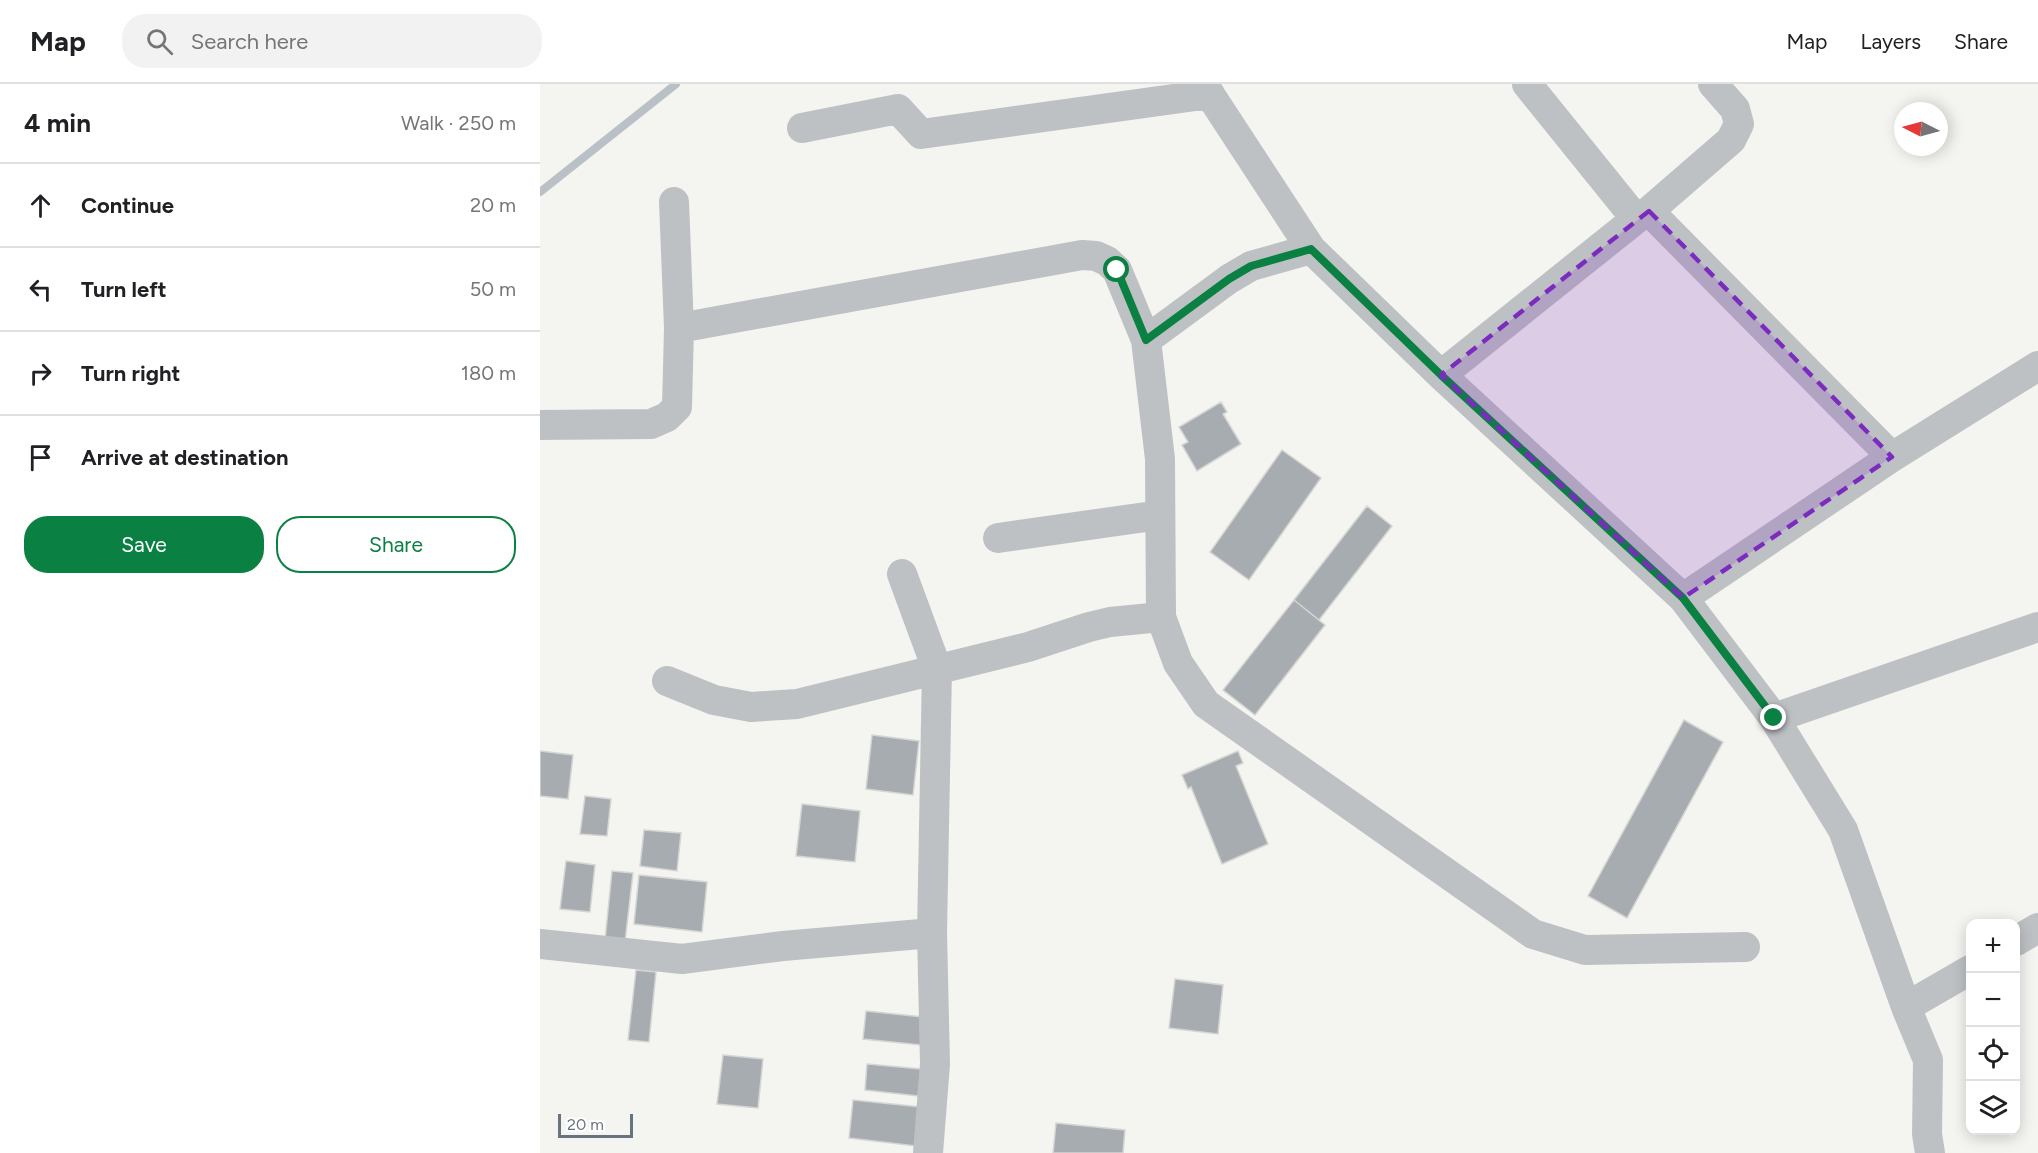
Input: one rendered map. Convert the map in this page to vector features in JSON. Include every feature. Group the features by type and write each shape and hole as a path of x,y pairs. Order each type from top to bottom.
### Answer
{"street":[{"path":"1527,84 1643,215 1892,458"},
{"path":"1441,375 1643,215 1731,140 1739,124 1735,109 1713,84"},
{"path":"802,128 898,109 921,134 1207,89 1311,249 1441,375 1683,598 1774,718 1843,830 1906,1006 1928,1060 1927,1134 1930,1153"},
{"path":"540,425 651,424 667,417 677,407 679,328 674,202"},
{"path":"1146,340 1229,279 1251,266 1311,249"},
{"path":"679,328 1082,255 1096,256 1107,261 1117,270 1146,340 1160,459 1161,617 1178,663 1206,704 1533,934 1585,950 1745,947"},
{"path":"1683,598 1892,458 2038,366"},
{"path":"998,537 1161,515"},
{"path":"902,574 937,669 932,933 935,1064 927,1153"},
{"path":"667,681 714,700 752,707 796,704 1028,647 1089,627 1110,622 1161,617"},
{"path":"1774,718 2038,627"},
{"path":"2020,939 2038,928"},
{"path":"540,944 682,959 783,946 932,933"},
{"path":"1906,1006 1966,973"}],"highlighted area":[{"path":"1649,211 1892,457 1683,598 1441,375"}],"building":[{"path":"1221,402 1227,412 1223,414 1241,444 1197,471 1182,445 1188,442 1179,427"},
{"path":"1282,450 1321,478 1249,580 1210,552"},
{"path":"1367,506 1392,526 1319,620 1294,600"},
{"path":"1294,600 1325,625 1255,715 1223,690"},
{"path":"1684,720 1723,742 1627,918 1588,896"},
{"path":"872,735 919,741 913,795 866,789"},
{"path":"540,751 573,755 568,799 540,796"},
{"path":"1238,751 1243,763 1236,766 1268,844 1222,864 1191,787 1188,789 1182,775"},
{"path":"585,796 611,799 607,836 580,834"},
{"path":"802,804 860,811 855,862 796,856"},
{"path":"644,830 681,833 677,871 640,866"},
{"path":"566,861 595,865 590,912 560,909"},
{"path":"612,871 633,873 625,942 605,940"},
{"path":"639,875 707,882 702,932 634,924"},
{"path":"636,970 656,972 649,1042 628,1040"},
{"path":"1175,979 1223,985 1218,1034 1169,1028"},
{"path":"866,1011 923,1017 921,1045 863,1039"},
{"path":"723,1055 763,1059 758,1108 717,1104"},
{"path":"867,1064 921,1069 918,1096 865,1090"},
{"path":"853,1100 921,1107 916,1146 849,1138"},
{"path":"1056,1123 1125,1130 1123,1153 1053,1153"}],"waterway":[{"path":"540,192 676,84"}],"route":[{"path":"1117,270 1146,340 1229,279 1251,266 1311,249 1441,375 1683,598 1774,718"}]}
